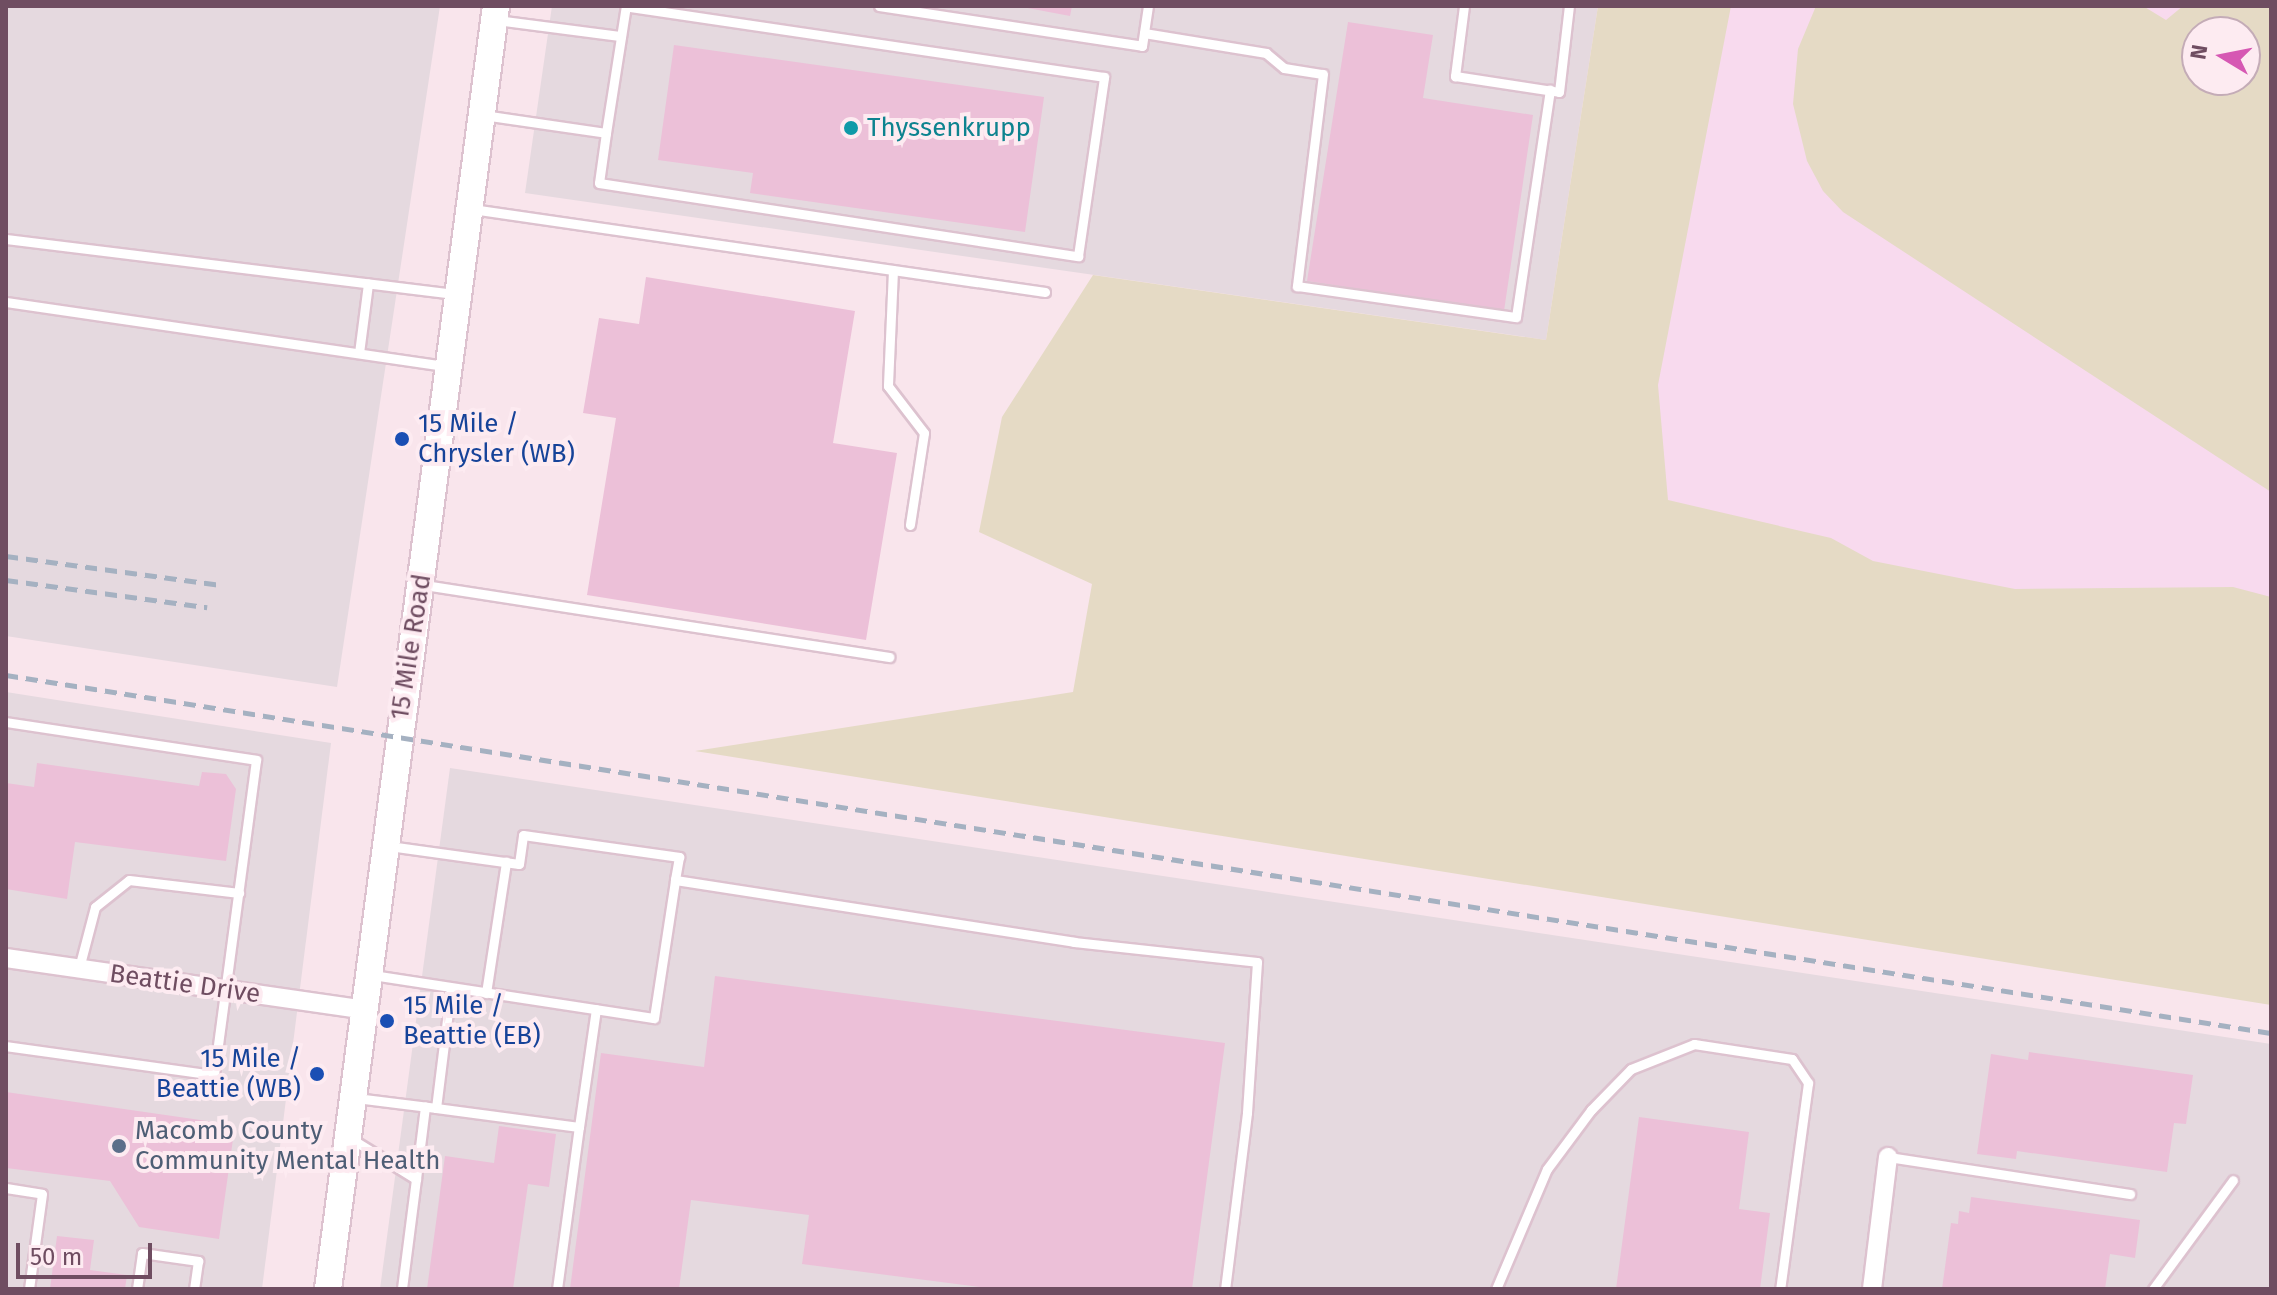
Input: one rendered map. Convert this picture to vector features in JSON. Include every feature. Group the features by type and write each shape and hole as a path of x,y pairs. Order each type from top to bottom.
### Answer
{"main road":[{"name":"15 Mile Road","path":"328,1289 472,209 495,13"}],"street":[{"name":"Beattie Drive","path":"6,958 365,1010"},
{"path":"1872,1289 1888,1157"}],"lane":[{"path":"626,6 1104,77 1078,256 599,183 621,36 626,6"},
{"path":"879,6 1142,46 1148,6"},
{"path":"1464,6 1455,76 1559,92 1569,6"},
{"path":"495,13 621,36"},
{"path":"1144,33 1266,53 1284,68 1323,74 1297,286 1501,315 1516,317 1550,90"},
{"path":"483,115 606,133"},
{"path":"472,209 1045,292"},
{"path":"6,239 460,295"},
{"path":"893,270 888,386 924,433 910,525"},
{"path":"359,353 368,284"},
{"path":"6,302 450,366"},
{"path":"421,584 889,657"},
{"path":"6,722 256,760 214,1075 6,1046"},
{"path":"369,975 654,1018 679,857 523,835 519,864 385,846"},
{"path":"486,993 506,862"},
{"path":"79,968 95,907 129,880 239,893"},
{"path":"675,880 1074,942 1257,962 1247,1113 1225,1289"},
{"path":"436,1108 451,988"},
{"path":"557,1289 596,1009"},
{"path":"1496,1289 1547,1169 1591,1110 1631,1069 1694,1044 1792,1059 1808,1083 1780,1289"},
{"path":"353,1097 579,1127"},
{"path":"402,1289 425,1107"},
{"path":"348,1137 416,1179"},
{"path":"1888,1157 2130,1194"},
{"path":"2153,1289 2233,1180"},
{"path":"6,1188 42,1194 29,1289"},
{"path":"137,1289 142,1253 198,1261 194,1289"}],"shaded area":[{"path":"6,6 440,6 337,687 6,636"},
{"path":"552,6 1598,6 1546,340 525,193"},
{"path":"1598,6 1731,6 1658,385 1668,500 1831,538 1873,561 2015,589 2233,587 2271,597 2271,1005 695,751 1073,692 1092,584 979,532 1002,417 1093,275 1546,340"},
{"path":"1601,6 2271,6 2271,750 1508,638"},
{"path":"1816,6 2143,6 2166,20 2183,6 2271,6 2271,492 1843,212 1823,191 1807,161 1793,104 1798,49"},
{"path":"6,692 331,743 262,1289 6,1289"},
{"path":"450,768 2271,1044 2271,1289 380,1289"}],"building":[{"path":"1017,6 1072,6 1070,16"},
{"path":"1348,22 1433,35 1423,98 1533,115 1504,311 1307,281"},
{"name":"Thyssenkrupp","path":"674,45 1044,97 1025,232 750,193 753,173 658,160"},
{"path":"646,277 855,311 833,443 897,453 866,640 587,595 616,418 583,413 599,318 639,324"},
{"path":"37,763 199,786 202,772 226,774 236,789 226,861 75,842 67,899 6,889 6,783 34,787"},
{"path":"715,976 1225,1043 1192,1289 995,1289 802,1264 809,1215 691,1200 679,1289 570,1289 601,1053 704,1067"},
{"path":"2029,1052 2193,1075 2186,1124 2174,1123 2167,1172 2017,1151 2016,1159 1977,1154 1991,1054 2028,1060"},
{"name":"Macomb County Community Mental Health","path":"6,1092 235,1125 219,1239 139,1227 110,1181 6,1168"},
{"path":"1639,1117 1749,1132 1739,1209 1770,1213 1760,1289 1616,1289"},
{"path":"499,1126 556,1134 549,1187 528,1184 513,1289 427,1289 445,1156 494,1163"},
{"path":"1971,1197 2140,1220 2135,1258 2110,1254 2105,1289 1942,1289 1951,1223 1958,1224 1959,1211 1969,1213"},
{"path":"57,1236 94,1240 90,1270 127,1275 125,1289 50,1289"}],"railway":[{"path":"6,556 221,585"},
{"path":"6,580 207,607"},
{"path":"6,675 2271,1033"}],"place":[{"name":"Thyssenkrupp","path":"851,128"},
{"name":"15 Mile / Chrysler (WB)","path":"402,439"},
{"name":"15 Mile / Beattie (EB)","path":"387,1021"},
{"name":"15 Mile / Beattie (WB)","path":"317,1074"},
{"name":"Macomb County Community Mental Health","path":"119,1146"}]}
